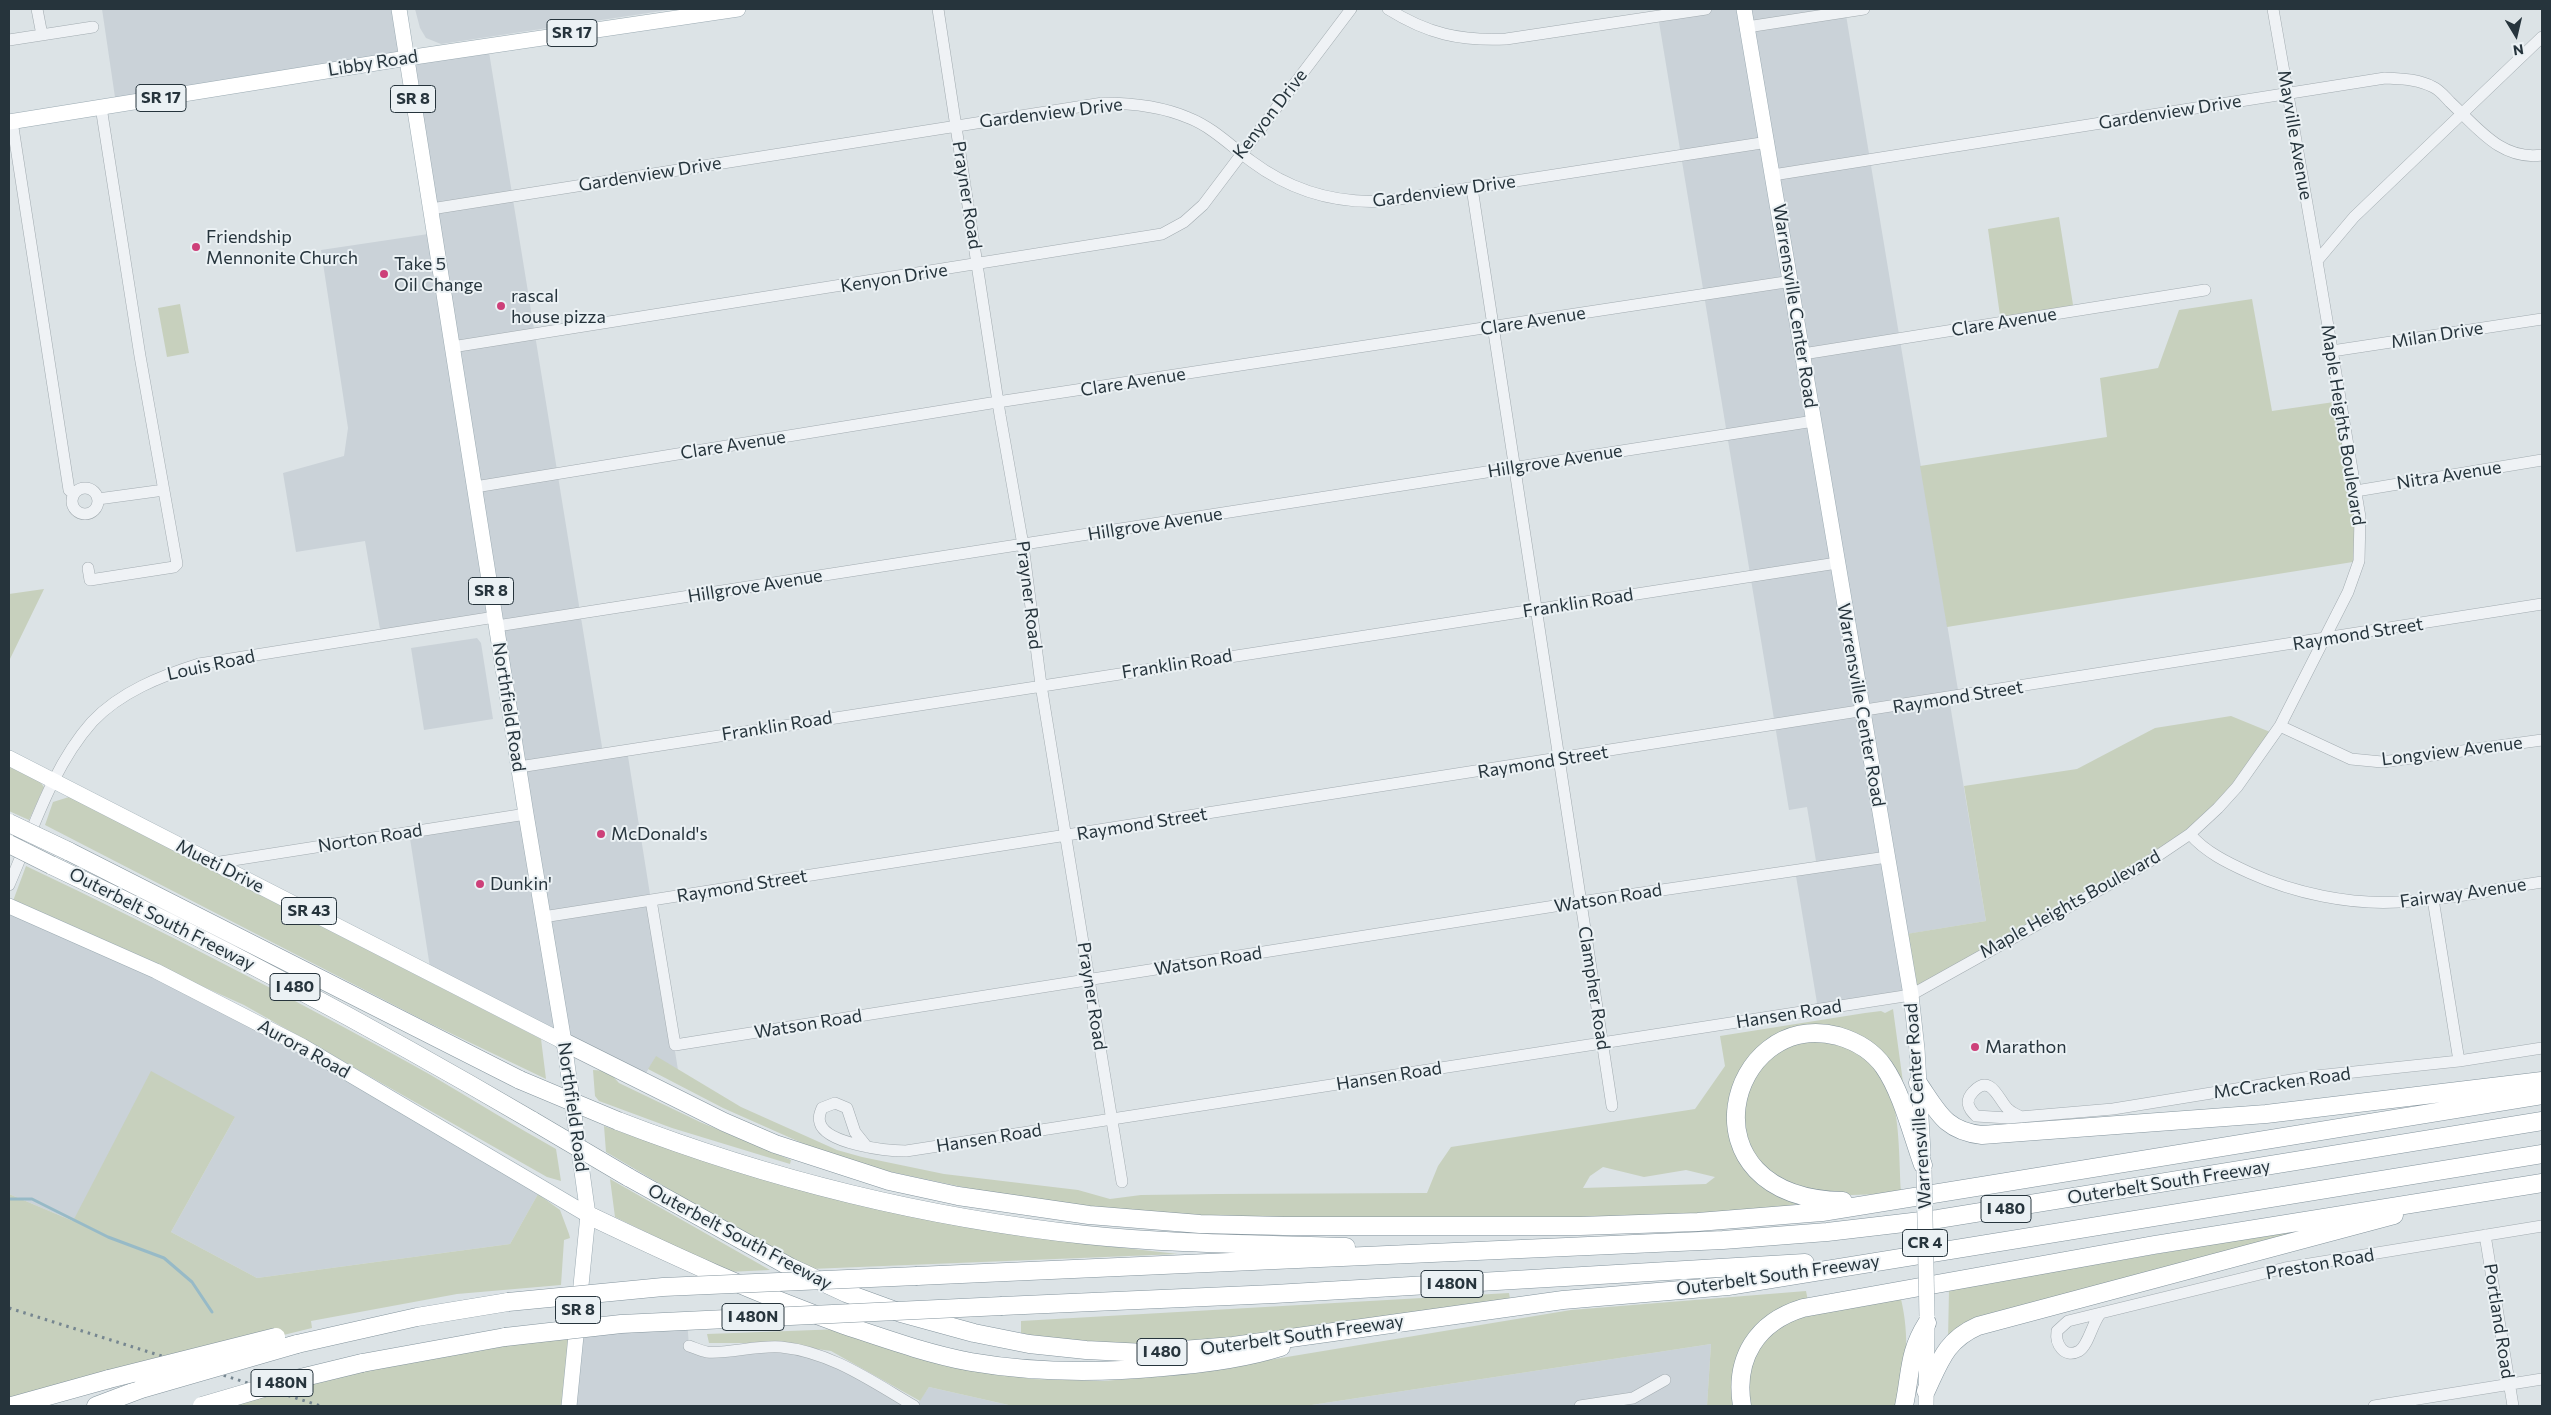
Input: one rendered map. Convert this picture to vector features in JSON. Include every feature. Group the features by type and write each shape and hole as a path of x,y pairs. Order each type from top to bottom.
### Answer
{"highway":[{"name":"Outerbelt South Freeway","path":"9,823 520,1080 618,1121 682,1144 795,1179 909,1207 1004,1224 1088,1235 1158,1241 1464,1250"},
{"name":"Outerbelt South Freeway","path":"9,844 296,988 533,1121 741,1241 821,1282 901,1313 974,1333 1058,1347 1145,1352 1204,1349 1563,1300 1728,1286 1902,1257 2028,1239 2542,1154"},
{"path":"1898,1199 1834,1201 1804,1197 1776,1186 1760,1174 1742,1149 1736,1119 1739,1092 1755,1062 1781,1042 1797,1036 1818,1033 1844,1038 1861,1046 1876,1056 1890,1078 1923,1167"},
{"path":"564,1042 724,1122 822,1161 889,1181 958,1196 1089,1215 1191,1224 1284,1226 1580,1226 1768,1217 1858,1207 2542,1095"},
{"path":"1918,1083 1942,1118 1951,1126 1969,1134 1982,1135 2266,1114 2542,1081"},
{"name":"Outerbelt South Freeway","path":"363,1328 508,1302 663,1287 1765,1238 1883,1226 1982,1213 2542,1121"},
{"path":"1926,1399 1946,1349 1956,1338 1978,1326 2197,1270 2396,1215 2542,1183"},
{"path":"1742,1406 1740,1374 1753,1342 1773,1320 1803,1308 2154,1245 2542,1183"},
{"path":"588,1215 704,1270 813,1314 927,1352 970,1362 1035,1370 1078,1372 1131,1370 1254,1356 1332,1331"},
{"name":"Outerbelt South Freeway","path":"202,1406 284,1382 362,1363 505,1337 652,1322 1274,1294 1902,1257"},
{"path":"1904,1406 1911,1358 1916,1341 1927,1320"},
{"path":"12,1406 109,1379 312,1328 363,1328"},
{"name":"I 480N","path":"96,1406 142,1389 297,1344 363,1328"}],"main road":[{"name":"Northfield Road","path":"399,9 518,767 564,1042 588,1215 569,1406"},
{"name":"Libby Road","path":"10,122 407,58 738,9"},
{"name":"Warrensville Center Road","path":"1744,9 1792,281 1837,563 1910,995 1923,1167 1927,1320 1926,1399"},
{"name":"Mueti Drive","path":"9,758 564,1042"},
{"name":"Aurora Road","path":"9,906 156,972 302,1046 588,1215"}],"street":[{"path":"37,9 42,35"},
{"name":"Prayner Road","path":"938,9 998,402 1023,544 1041,685 1067,835 1122,1182"},
{"name":"Kenyon Drive","path":"452,347 978,265 1162,234 1184,222 1203,205 1351,9"},
{"path":"1388,9 1411,23 1439,34 1476,41 1506,39 1706,9"},
{"path":"1747,27 1864,9"},
{"name":"Mayville Avenue","path":"2273,9 2317,261"},
{"path":"9,40 93,27"},
{"path":"2317,261 2354,217 2542,37"},
{"name":"Gardenview Drive","path":"1773,175 2385,78 2412,79 2435,88 2483,134 2503,150 2534,156 2542,155"},
{"name":"Gardenview Drive","path":"431,209 1079,106 1126,103 1168,110 1190,118 1212,131 1270,174 1290,185 1310,193 1347,201 1386,201 1768,142"},
{"path":"88,568 90,580 174,567 177,564 140,356 101,107"},
{"path":"10,122 69,490 74,494"},
{"name":"Clampher Road","path":"1472,188 1612,1106"},
{"name":"Maple Heights Boulevard","path":"1910,995 1991,948 2078,904 2144,865 2190,834 2237,787 2280,726 2348,592 2358,561 2360,518 2317,261"},
{"name":"Clare Avenue","path":"475,487 998,402 1792,281"},
{"name":"Clare Avenue","path":"1803,354 2205,290"},
{"name":"Milan Drive","path":"2332,351 2542,318"},
{"name":"Hillgrove Avenue","path":"496,622 1023,544 1814,421"},
{"name":"Nitra Avenue","path":"2356,491 2542,460"},
{"path":"88,488 95,493 98,499 96,508 85,514 74,508 72,502 74,494 78,490 88,488"},
{"path":"98,499 164,490"},
{"name":"Franklin Road","path":"518,767 1837,563"},
{"name":"Raymond Street","path":"543,917 2324,640 2542,604"},
{"name":"Louis Road","path":"9,885 67,757 93,721 120,700 158,677 199,664 496,622"},
{"name":"Longview Avenue","path":"2280,726 2351,758 2382,762 2542,740"},
{"name":"Norton Road","path":"214,863 526,814"},
{"name":"Fairway Avenue","path":"2190,834 2197,843 2230,864 2274,884 2356,900 2397,902 2433,899 2542,882"},
{"name":"Watson Road","path":"651,900 675,1045 1580,902 1887,857"},
{"path":"2433,899 2459,1061"},
{"name":"Hansen Road","path":"867,1147 855,1132 847,1108 835,1103 822,1108 819,1123 831,1135 867,1147 906,1151 1910,995"},
{"name":"McCracken Road","path":"2022,1117 2113,1109 2316,1076 2459,1061 2542,1048"},
{"name":"Preston Road","path":"2100,1314 2285,1268 2542,1226"},
{"name":"Portland Road","path":"2485,1235 2513,1406"},
{"path":"689,1346 708,1352 754,1347 807,1351 831,1359 914,1406"},
{"path":"2374,1406 2542,1379"},
{"path":"1580,1406 1632,1398 1665,1380"}],"shaded area":[{"path":"102,9 399,9 407,57 488,46 603,753 627,750 678,1070 656,1057 641,1081 431,974 409,832 526,814 495,618 381,635 365,541 296,552 283,473 344,456 348,428 321,250 435,233 407,58 116,104"},
{"path":"415,9 675,9 441,44 426,38 420,28"},
{"path":"1706,9 1845,9 1959,696 1949,698 1986,921 1901,935 1911,995 1818,1009 1795,870 1817,867 1807,807 1789,810 1658,16"},
{"path":"477,638 481,643 493,719 424,730 411,648"},
{"path":"9,906 156,971 542,1187 510,1244 257,1278 171,1232 235,1117 73,1221 9,1194"},
{"path":"687,1320 689,1346 807,1351 914,1406 569,1406 577,1324"},
{"path":"1711,1344 1707,1406 1305,1406"},
{"path":"929,1387 1013,1406 916,1406"}],"green space":[{"path":"2059,217 2074,311 2001,323 1988,229"},
{"path":"2252,299 2272,411 2341,401 2356,491 2359,561 1947,627 1920,466 2107,437 2100,378 2158,368 2179,310"},
{"path":"180,304 189,353 167,357 158,308"},
{"path":"44,589 9,661 9,594"},
{"path":"2231,716 2275,734 2237,787 2190,834 1911,995 1900,935 1986,921 1964,786 2077,769 2155,728"},
{"path":"9,765 38,779 44,787 29,820 9,811"},
{"path":"69,797 541,1039 546,1079 423,1020 45,825 53,802"},
{"path":"26,866 330,1019 445,1083 556,1149 561,1181 547,1177 244,1005 13,901"},
{"path":"1893,1009 1905,1097 1898,1081 1830,1029 1789,1034 1769,1039 1759,1048 1736,1078 1729,1100 1727,1121 1732,1142 1742,1162 1757,1179 1775,1194 1797,1204 1762,1211 1515,1220 1244,1219 1108,1209 1000,1195 887,1171 811,1147 723,1108 648,1069 656,1056 741,1107 837,1150 944,1174 1078,1190 1110,1199 1141,1195 1427,1193 1438,1166 1451,1147 1695,1109 1725,1066 1720,1036 1865,1013 1881,1011 1885,1013","holes":["1603,1167 1644,1177 1686,1170 1715,1177 1706,1184 1583,1188 1590,1176"]},
{"path":"1805,1042 1838,1045 1862,1054 1878,1069 1889,1088 1895,1111 1901,1192 1851,1195 1812,1193 1780,1178 1761,1164 1746,1134 1744,1118 1750,1086 1758,1072 1769,1059 1783,1049"},
{"path":"593,1070 608,1071 619,1083 700,1122 791,1160 790,1164 672,1128 599,1101 595,1096"},
{"path":"151,1071 235,1117 171,1232 257,1278 510,1244 538,1194 560,1210 569,1234 570,1238 564,1240 561,1285 457,1294 311,1321 312,1328 9,1406 9,1194 73,1221"},
{"path":"604,1126 718,1166 834,1199 1027,1237 1178,1254 810,1269 750,1237 606,1152"},
{"path":"610,1179 770,1270 728,1272 615,1217"},
{"path":"2317,1226 2318,1231 1948,1340 1949,1290"},
{"path":"1806,1291 1808,1301 1763,1325 1737,1406 1707,1406 1711,1344 1305,1406 1013,1406 929,1387 920,1401 831,1351 775,1343 709,1343 707,1334 842,1329 1007,1375 1032,1379 1103,1381 1178,1375 1571,1310"},
{"path":"1509,1293 1510,1299 1200,1341 1129,1344 1093,1343 1021,1333 1021,1321"},
{"path":"1901,1299 1904,1313 1906,1352 1899,1406 1749,1406 1748,1370 1763,1340 1790,1318"},
{"path":"577,1324 569,1406 202,1406"}],"waterway":[{"path":"9,1199 32,1199 108,1237 164,1258 192,1282 212,1312"}],"railway":[{"path":"9,1308 321,1406"}],"place":[{"name":"Friendship Mennonite Church","path":"196,247"},
{"name":"Take 5 Oil Change","path":"384,274"},
{"name":"rascal house pizza","path":"501,306"},
{"name":"McDonald's","path":"601,834"},
{"name":"Dunkin'","path":"480,884"},
{"name":"Marathon","path":"1975,1047"}]}
